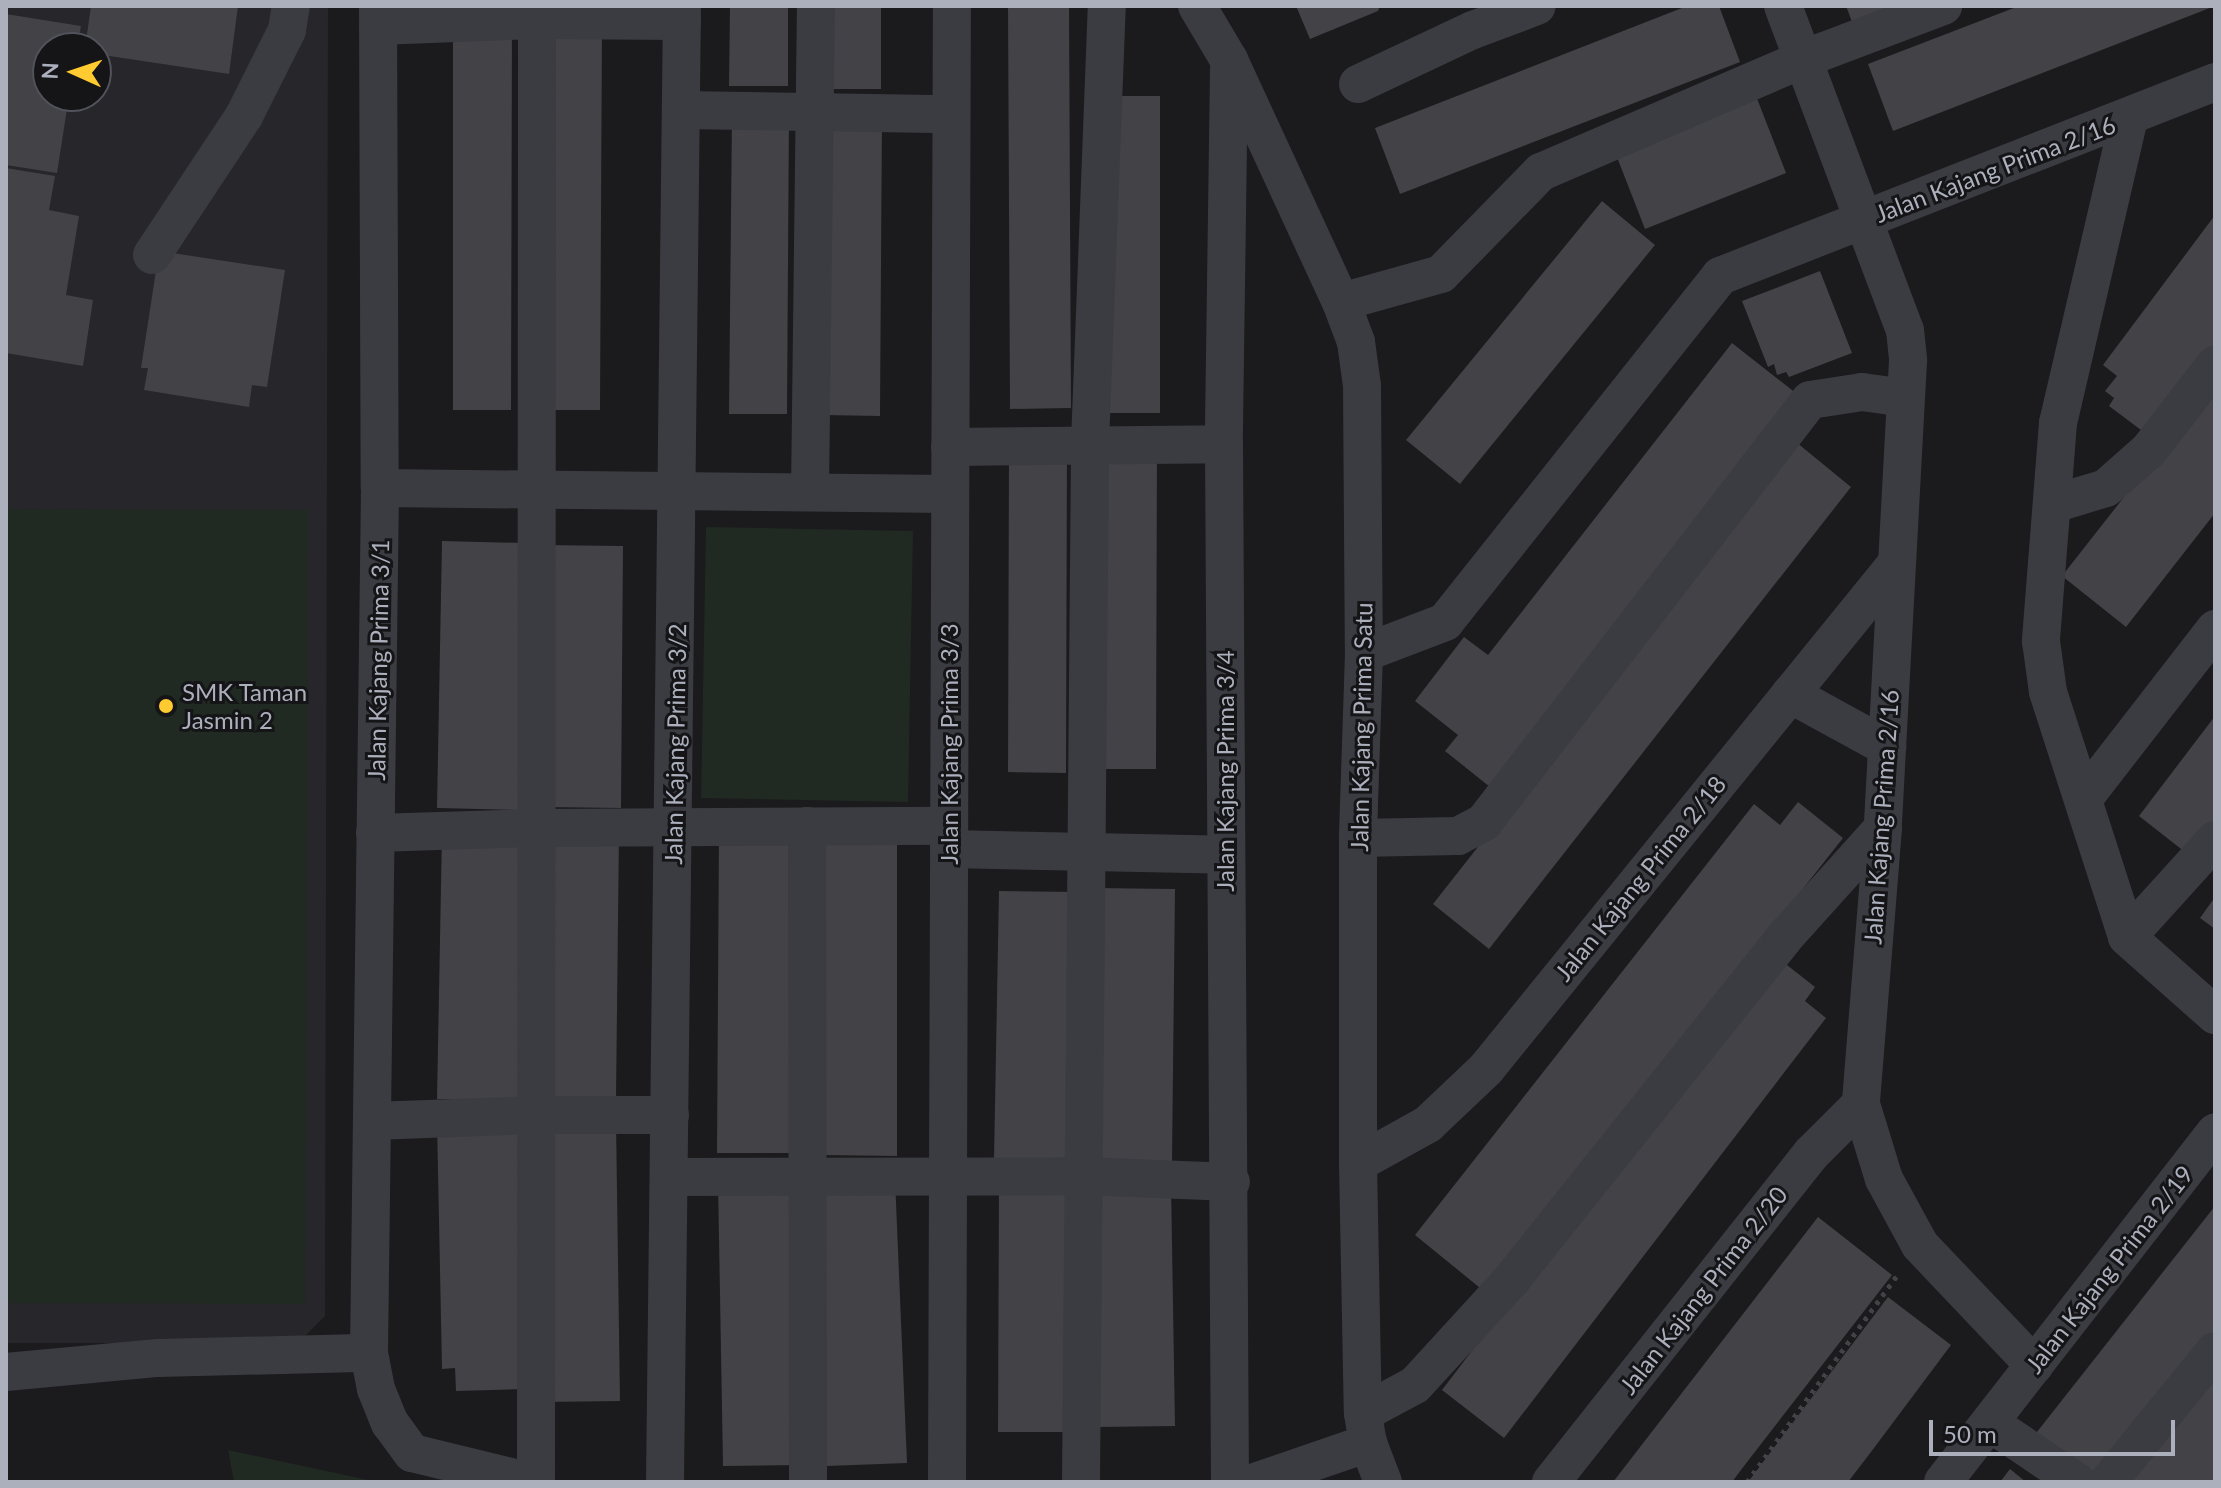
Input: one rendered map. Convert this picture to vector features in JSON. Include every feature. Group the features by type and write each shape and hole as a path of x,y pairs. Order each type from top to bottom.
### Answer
{"street":[{"path":"152,255 244,116 287,30 291,6"},
{"path":"810,492 816,6"},
{"name":"Jalan Kajang Prima 3/3","path":"947,1482 952,6"},
{"path":"1081,1482 1090,443 1107,6"},
{"path":"1358,84 1469,18 1537,6"},
{"name":"Jalan Kajang Prima 2/16","path":"1783,6 1905,330 1908,361 1883,828 1861,1104 1884,1179 1920,1245 2034,1365"},
{"path":"1341,302 1441,274 1541,172 1803,59 1943,6"},
{"name":"Jalan Kajang Prima Satu","path":"1212,11 1229,60 1341,302 1356,342 1362,386 1364,653 1358,838 1358,1163 1366,1428 1383,1482"},
{"path":"534,1482 537,13"},
{"path":"378,16 682,14"},
{"name":"Jalan Kajang Prima 3/2","path":"665,1482 682,14"},
{"name":"Jalan Kajang Prima 3/1","path":"378,16 380,488 369,1353 376,1389 390,1423 412,1453 534,1482"},
{"name":"Jalan Kajang Prima 3/4","path":"1229,60 1224,444 1231,1182 1230,1482"},
{"name":"Jalan Kajang Prima 2/16","path":"1364,653 1445,622 1720,276 2215,82"},
{"path":"681,110 950,114"},
{"name":"Jalan Kajang Prima 2/16","path":"2127,937 2048,692 2041,641 2058,423 2129,118"},
{"path":"2053,504 2106,488 2149,450 2215,365"},
{"path":"1358,838 1458,836 1484,822 1810,400 1862,392 1905,398"},
{"path":"950,447 1090,443 1224,444"},
{"path":"380,488 948,494"},
{"name":"Jalan Kajang Prima 2/18","path":"1358,1163 1428,1124 1486,1069 1896,564"},
{"path":"2084,798 2215,629"},
{"path":"1790,694 1887,747"},
{"path":"375,833 535,828 807,826 1088,852 1226,855"},
{"path":"807,826 808,1482"},
{"path":"1255,1482 1366,1428 1415,1385 1503,1290 1783,939 1883,828"},
{"path":"2215,840 2127,937 2215,1015"},
{"name":"Jalan Kajang Prima 2/20","path":"1551,1482 1812,1153 1861,1104"},
{"path":"372,1121 535,1115 670,1115"},
{"name":"Jalan Kajang Prima 2/19","path":"1943,1482 2215,1132"},
{"path":"670,1177 1084,1176 1231,1182"},
{"path":"2108,1482 2215,1351"},
{"path":"6,1372 158,1358 369,1353"},
{"path":"1990,1423 2077,1482"}],"path":[{"path":"1747,1482 1920,1245"}],"shaded area":[{"name":"SMK Taman Jasmin 2","path":"6,6 328,6 325,1316 298,1343 6,1343"},
{"path":"6,509 308,510 305,1304 6,1303"},
{"path":"706,527 913,531 908,802 701,798"},
{"path":"228,1450 378,1482 234,1482"}],"building":[{"path":"91,6 238,6 229,74 112,56 112,32 87,32"},
{"path":"730,6 788,6 788,86 729,86"},
{"path":"820,6 881,6 881,89 821,89"},
{"path":"1008,6 1069,6 1071,408 1010,409"},
{"path":"1296,6 1380,6 1378,11 1310,39"},
{"path":"1687,6 1719,6 1740,62 1400,194 1375,128"},
{"path":"1846,6 1907,6 1854,27"},
{"path":"2019,6 2215,6 1893,131 1868,64"},
{"path":"6,14 81,26 80,32 32,32 32,112 67,112 57,173 6,165"},
{"path":"543,22 602,22 600,410 542,410"},
{"path":"453,23 512,23 511,410 453,410"},
{"path":"1096,96 1160,96 1160,413 1096,413"},
{"path":"1756,96 1786,173 1645,229 1615,152"},
{"path":"732,111 789,112 787,414 729,414"},
{"path":"822,112 882,113 880,416 820,415"},
{"path":"6,168 55,176 49,210 79,216 66,295 93,300 83,366 6,353"},
{"path":"1602,201 1655,245 1460,484 1406,440"},
{"path":"2215,215 2215,364 2157,442 2109,406 2114,398 2105,391 2117,376 2103,365"},
{"path":"159,251 285,270 267,387 252,385 249,407 144,390 148,368 141,368"},
{"path":"1820,271 1852,353 1789,377 1786,372 1777,375 1774,364 1768,367 1742,301"},
{"path":"1732,343 1797,394 1490,787 1445,751 1458,735 1415,701 1464,637 1488,655"},
{"path":"2215,381 2215,513 2126,627 2062,576"},
{"path":"1796,442 1851,487 1489,949 1433,904"},
{"path":"1067,443 1066,773 1008,772 1009,444"},
{"path":"1096,443 1157,443 1156,769 1094,769"},
{"path":"442,541 524,543 519,810 437,808"},
{"path":"543,545 623,546 621,808 542,807"},
{"path":"2215,716 2215,852 2204,867 2139,816"},
{"path":"1798,802 1843,838 1485,1292 1415,1235 1754,804 1780,825"},
{"path":"719,829 798,829 796,1153 717,1153"},
{"path":"820,829 897,829 897,1156 820,1155"},
{"path":"542,830 619,831 616,1099 540,1099"},
{"path":"442,833 523,835 518,1100 437,1099"},
{"path":"1096,888 1175,889 1172,1162 1093,1162"},
{"path":"999,891 1079,892 1075,1162 994,1160"},
{"path":"2215,897 2215,929 2200,918"},
{"path":"1774,955 1815,987 1805,1001 1826,1018 1504,1438 1442,1390"},
{"path":"616,1120 620,1401 545,1402 541,1121"},
{"path":"519,1121 525,1389 456,1391 455,1368 442,1369 437,1122"},
{"path":"895,1179 907,1463 827,1466 815,1182"},
{"path":"796,1180 800,1465 723,1466 718,1181"},
{"path":"1096,1182 1171,1182 1175,1426 1099,1427"},
{"path":"999,1186 1076,1186 1074,1432 998,1432"},
{"path":"2215,1206 2215,1341 2104,1482 2029,1442"},
{"path":"1818,1217 1892,1275 1732,1482 1613,1482"},
{"path":"1888,1297 1951,1345 1871,1452 1848,1482 1748,1482"},
{"path":"2215,1370 2215,1482 2124,1482"},
{"path":"2010,1469 2026,1482 2000,1482"}],"place":[{"name":"SMK Taman Jasmin 2","path":"166,706"}]}
